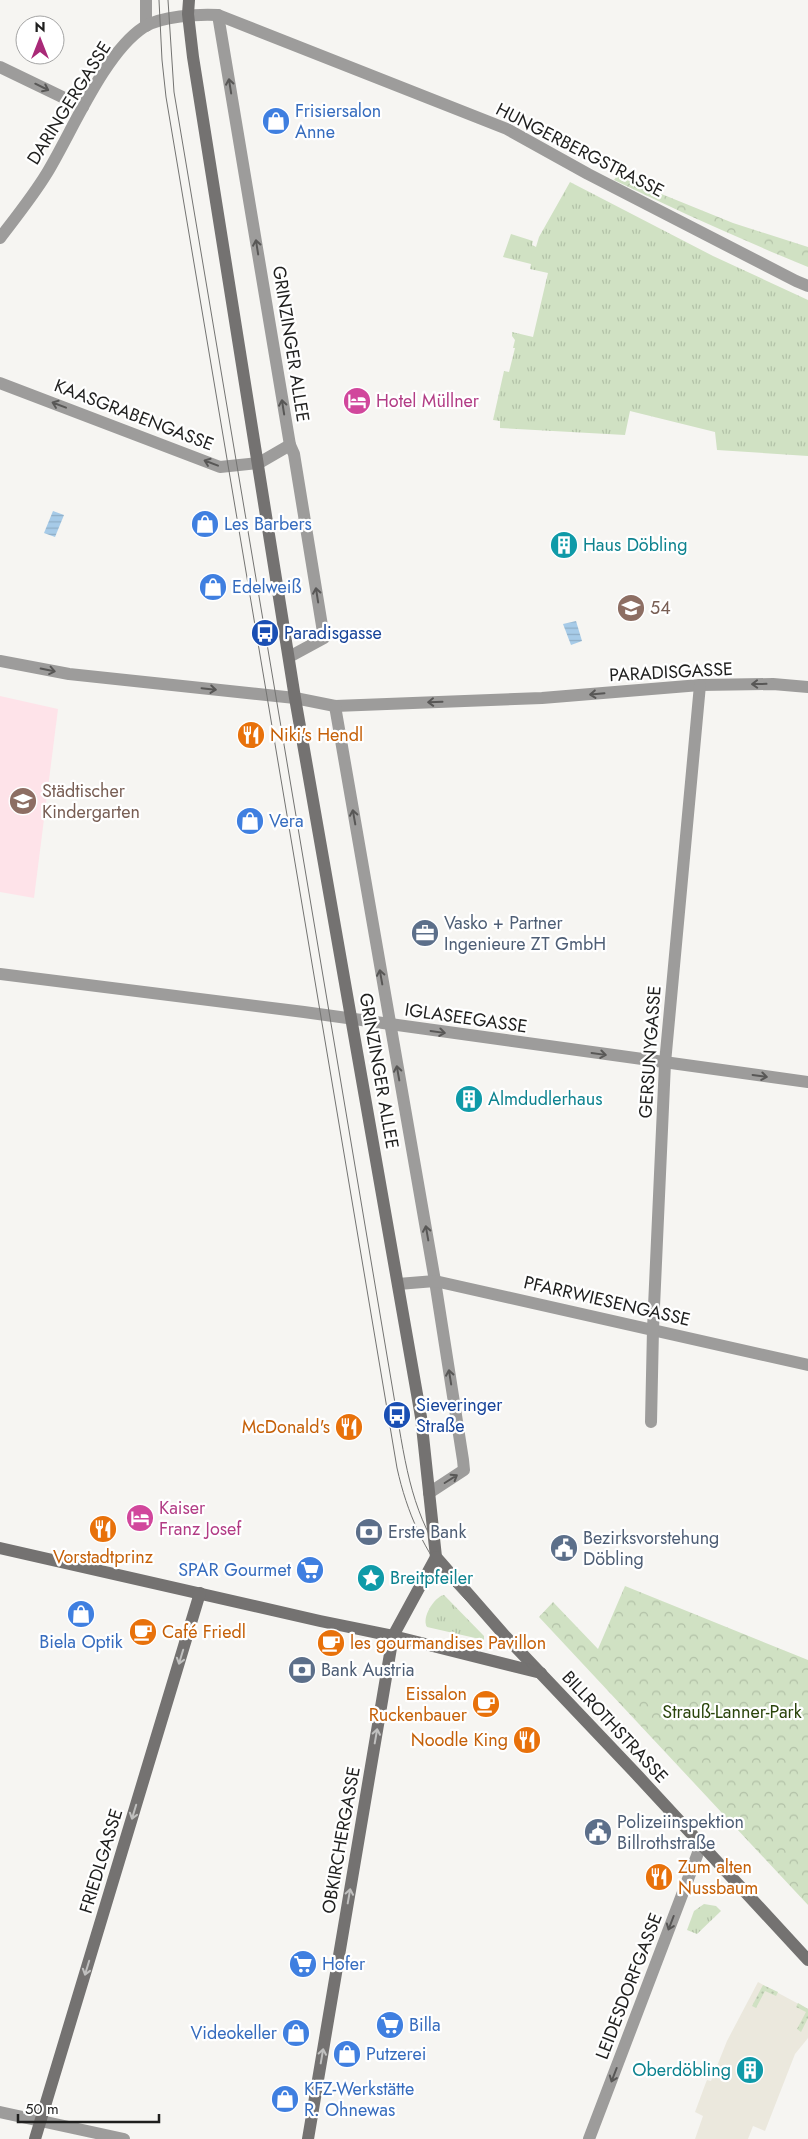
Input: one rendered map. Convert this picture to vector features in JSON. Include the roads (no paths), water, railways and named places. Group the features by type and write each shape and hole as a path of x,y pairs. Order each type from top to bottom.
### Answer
{"street":[{"path":"146,0 146,26"},
{"name":"GRINZINGER ALLEE","path":"189,0 188,14 193,57 259,463 288,657 421,1418 436,1557"},
{"name":"DARINGERGASSE","path":"0,238 47,174 83,107 111,61 133,35 146,26 188,14"},
{"name":"HUNGERBERGSTRASSE","path":"188,14 218,15 507,129 596,179 808,286"},
{"name":"GRINZINGER ALLEE","path":"218,15 324,638 288,657"},
{"path":"0,67 83,107"},
{"name":"KAASGRABENGASSE","path":"0,383 220,467 259,463"},
{"path":"259,463 290,446"},
{"name":"PARADISGASSE","path":"0,661 68,674 295,698 334,706 542,698 700,686 773,684 808,687"},
{"name":"GERSUNYGASSE","path":"651,1422 653,1329 665,1063 700,686"},
{"name":"GRINZINGER ALLEE","path":"334,706 435,1280 464,1470 429,1493"},
{"name":"IGLASEEGASSE","path":"0,974 352,1019 808,1082"},
{"name":"PFARRWIESENGASSE","path":"398,1284 435,1280 808,1365"},
{"path":"0,1548 393,1636"},
{"path":"436,1557 541,1674"},
{"name":"OBKIRCHERGASSE","path":"308,2139 393,1636 436,1557"},
{"name":"FRIEDLGASSE","path":"35,2139 200,1593"},
{"name":"BILLROTHSTRASSE","path":"393,1636 541,1674 808,1960"},
{"name":"LEIDESDORFGASSE","path":"589,2139 701,1845"},
{"path":"0,2112 124,2139"}],"water":[{"path":"53,511 64,515 55,537 44,533"},
{"path":"576,621 582,641 571,645 563,624"}],"tram line":[{"path":"159,0 166,97 397,1468 411,1516 433,1559 453,1586 808,1965"},
{"path":"168,0 174,92 401,1438 415,1501 431,1539 457,1578 808,1953"}],"place":[{"name":"Frisiersalon Anne","path":"276,121"},
{"name":"Hotel Müllner","path":"357,401"},
{"name":"Les Barbers","path":"205,524"},
{"name":"Haus Döbling","path":"564,545"},
{"name":"Edelweiß","path":"213,587"},
{"name":"54","path":"631,608"},
{"name":"Paradisgasse","path":"265,633"},
{"name":"Niki's Hendl","path":"251,735"},
{"name":"Städtischer Kindergarten","path":"23,801"},
{"name":"Vera","path":"250,821"},
{"name":"Vasko + Partner Ingenieure ZT GmbH","path":"425,933"},
{"name":"Almdudlerhaus","path":"469,1099"},
{"name":"Sieveringer Straße","path":"397,1415"},
{"name":"McDonald's","path":"349,1427"},
{"name":"Kaiser Franz Josef","path":"140,1518"},
{"name":"Vorstadtprinz","path":"103,1529"},
{"name":"Erste Bank","path":"369,1532"},
{"name":"Bezirksvorstehung Döbling","path":"564,1548"},
{"name":"SPAR Gourmet","path":"310,1570"},
{"name":"Breitpfeiler","path":"371,1578"},
{"name":"Biela Optik","path":"81,1614"},
{"name":"Café Friedl","path":"143,1632"},
{"name":"les gourmandises Pavillon","path":"331,1643"},
{"name":"Bank Austria","path":"302,1670"},
{"name":"Eissalon Ruckenbauer","path":"486,1704"},
{"name":"Noodle King","path":"527,1740"},
{"name":"Polizeiinspektion Billrothstraße","path":"598,1832"},
{"name":"Zum alten Nussbaum","path":"659,1877"},
{"name":"Hofer","path":"303,1964"},
{"name":"Billa","path":"390,2025"},
{"name":"Videokeller","path":"296,2033"},
{"name":"Putzerei","path":"347,2054"},
{"name":"Oberdöbling","path":"750,2070"},
{"name":"KFZ-Werkstätte R. Ohnewas","path":"285,2099"}],"park label":[{"name":"Strauß-Lanner-Park","path":"732,1712"}]}
